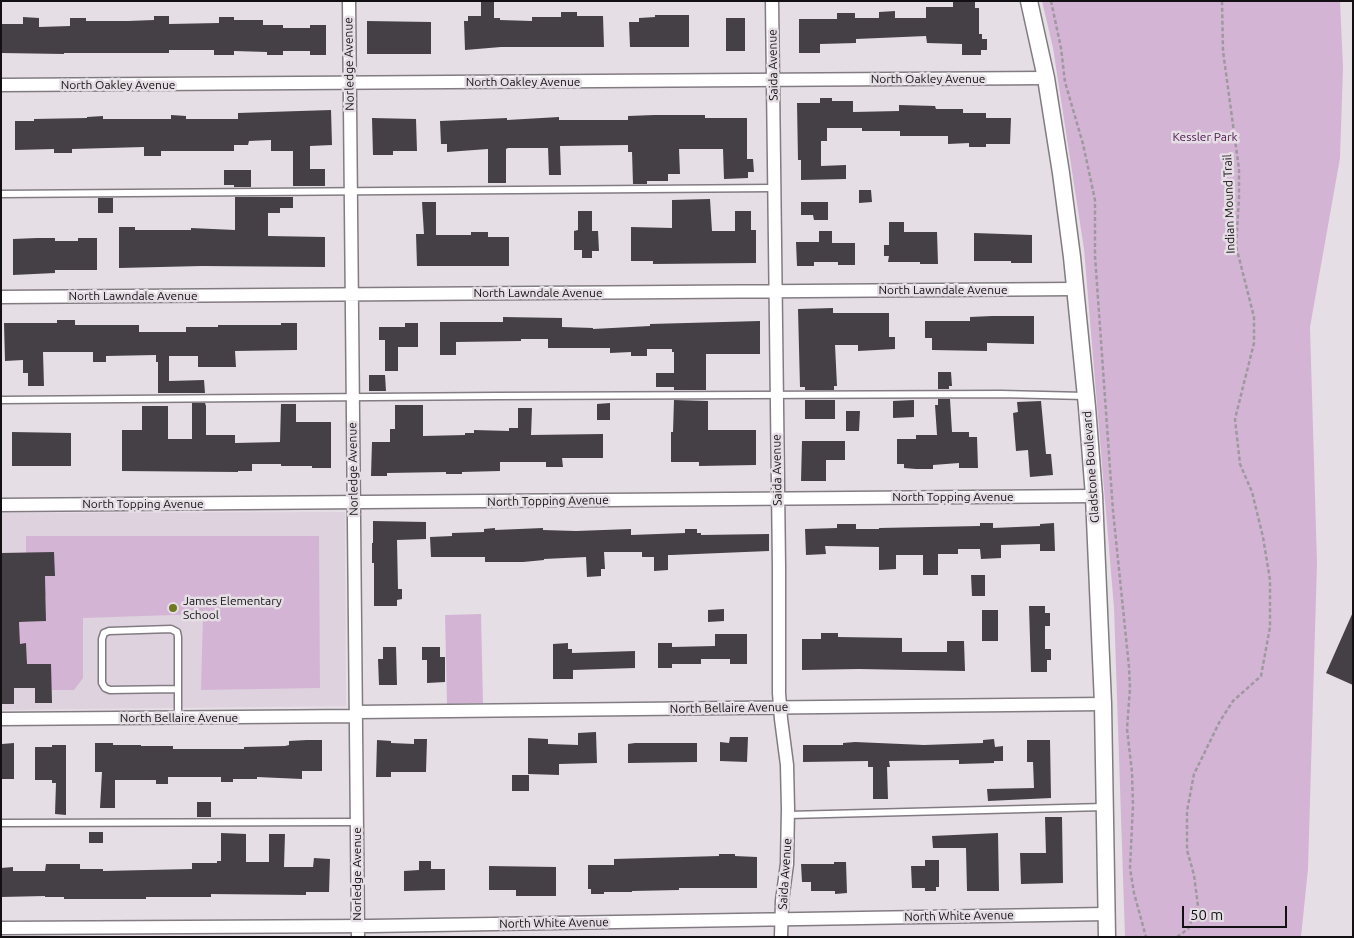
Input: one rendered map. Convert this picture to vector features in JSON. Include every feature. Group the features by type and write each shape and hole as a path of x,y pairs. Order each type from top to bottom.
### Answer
{"street":[{"name":"Norledge Avenue","path":"349,1 358,932"},
{"name":"Saida Avenue","path":"772,1 779,708 787,765 788,815 787,864 781,918 782,937"},
{"name":"Gladstone Boulevard","path":"1029,1 1046,78 1061,173 1086,396 1094,496 1103,704 1107,937"},
{"name":"North Oakley Avenue","path":"1,86 1046,78"},
{"name":"North Lawndale Avenue","path":"1,297 1075,289"},
{"name":"North Topping Avenue","path":"1,505 1094,496"},
{"name":"North Bellaire Avenue","path":"1,719 1103,704"},
{"name":"North White Avenue","path":"1,928 358,932 781,918 1107,914"}],"lane":[{"path":"1,194 774,188"},
{"path":"1,400 1002,394 1086,396"},
{"path":"178,689 110,690 105,688 102,683 102,639 104,633 109,631 171,629 177,632 178,637 178,689 178,718"},
{"path":"788,815 1105,807"},
{"path":"1,823 357,822"}],"path":[{"name":"Indian Mound Trail","path":"1177,937 1188,929 1198,906 1194,875 1187,850 1187,811 1194,774 1220,721 1233,701 1261,676 1270,627 1270,580 1263,537 1252,492 1240,464 1235,420 1254,343 1254,317 1236,246 1239,198 1238,169 1222,51 1222,1"}],"shaded area":[{"name":"James Elementary School","path":"345,512 346,706 1,710 1,513"}],"green space":[{"name":"Kessler Park","path":"1042,1 1340,1 1343,67 1340,158 1310,327 1317,563 1308,869 1301,937 1125,937 1114,608 1084,249 1053,48"},
{"path":"26,536 319,536 320,688 201,690 203,614 83,618 83,678 74,690 51,690 51,664 27,664 26,644 20,644 19,622 46,621 46,596 30,596 42,576 54,576 26,553"},
{"path":"481,614 483,703 447,704 445,615"}],"building":[{"path":"481,1 494,1 494,18 500,18 500,20 532,21 532,17 561,17 561,12 577,12 577,16 603,16 604,47 501,47 465,50 464,21 468,21 468,16 481,16"},
{"path":"953,2 975,2 975,8 979,8 979,34 982,34 982,39 987,39 987,50 981,50 981,55 962,55 962,44 927,43 926,36 856,39 856,43 820,44 820,53 799,53 799,19 837,19 837,13 855,13 855,18 879,18 879,12 895,11 895,18 926,18 926,7 953,7"},
{"path":"655,15 689,15 689,47 630,47 629,22 639,22 639,18 655,17"},
{"path":"154,16 169,16 169,24 219,23 219,17 234,17 234,20 263,20 263,25 283,25 283,28 310,28 310,25 326,25 326,55 310,55 310,51 283,51 283,55 267,55 267,52 234,51 234,55 214,55 214,50 169,50 169,53 1,53 1,24 23,24 23,17 39,18 39,27 70,26 70,18 86,18 86,21 128,21 154,20"},
{"path":"726,18 745,18 745,51 726,51"},
{"path":"367,21 431,22 431,54 367,54"},
{"path":"820,98 832,98 832,101 853,101 853,112 899,111 899,105 935,106 936,109 963,109 963,113 986,113 986,118 1011,118 1010,144 986,144 986,147 969,147 969,143 948,144 948,136 900,136 900,131 862,131 862,128 827,128 827,141 821,141 821,166 846,165 846,179 801,180 801,160 798,160 797,103 820,103"},
{"path":"331,110 332,145 310,146 310,169 325,169 325,186 293,186 293,151 271,151 271,140 249,141 248,145 234,145 234,151 161,151 161,156 144,156 144,147 72,149 72,153 54,153 54,149 15,150 15,121 103,116 103,119 171,119 171,115 186,116 186,119 238,119 238,113"},
{"path":"705,115 705,118 747,118 747,159 753,159 754,172 748,172 748,178 724,179 723,149 679,149 680,174 668,174 668,181 647,181 647,184 633,184 632,152 628,152 628,145 560,146 561,175 549,175 548,148 508,148 506,149 506,183 488,183 488,149 447,152 447,144 441,144 440,121 559,117 559,120 628,120 628,116"},
{"path":"372,118 416,119 417,151 393,151 393,155 373,155"},
{"path":"224,170 251,170 251,187 224,185"},
{"path":"859,190 871,190 872,202 859,203"},
{"path":"235,197 293,197 293,208 280,208 280,213 268,213 268,236 325,237 325,267 202,266 119,268 119,227 135,227 135,230 191,230 191,228 235,230"},
{"path":"98,198 113,198 113,213 98,213"},
{"path":"710,199 712,231 735,231 735,211 751,211 751,230 756,230 756,263 653,264 653,261 631,261 631,227 672,228 672,200"},
{"path":"422,202 436,202 436,235 471,235 471,232 488,232 488,237 509,237 509,266 417,266 416,234 424,234"},
{"path":"801,202 828,202 828,220 814,220 813,215 801,215"},
{"path":"578,211 592,211 592,231 598,231 599,251 592,251 592,258 582,258 582,250 574,250 574,231 578,230"},
{"path":"889,222 904,222 904,232 937,232 938,264 888,262 889,256 884,256 884,245 889,245"},
{"path":"819,231 832,231 832,243 855,243 855,265 838,265 838,262 814,262 814,266 797,266 796,242 819,242"},
{"path":"974,233 1032,235 1032,263 974,261"},
{"path":"55,238 55,241 78,241 78,238 97,238 97,270 55,270 55,273 13,275 13,239"},
{"path":"833,308 833,313 889,313 889,337 895,337 895,349 858,351 858,345 835,345 837,386 834,386 834,390 805,390 805,387 800,387 798,309"},
{"path":"1034,316 1034,344 987,343 987,351 932,350 932,338 925,338 925,321 970,321 970,317"},
{"path":"503,317 562,318 562,327 593,329 650,326 650,324 760,321 760,354 706,354 706,390 674,390 674,387 656,387 656,373 674,373 674,352 672,352 672,349 647,349 647,356 631,356 631,352 610,353 610,348 548,348 548,339 521,339 521,341 456,342 456,355 440,355 440,322 503,322"},
{"path":"57,320 75,320 75,325 139,325 139,332 186,332 186,327 297,323 297,350 235,351 236,367 198,367 198,356 169,356 169,381 204,380 205,393 158,393 158,362 156,362 156,355 106,356 106,362 93,362 93,352 43,352 44,386 28,386 28,373 23,373 23,360 5,361 4,323 57,323"},
{"path":"405,323 418,323 418,347 398,347 398,371 385,371 385,340 379,340 379,327 405,327"},
{"path":"938,372 951,372 952,386 949,386 949,389 938,389"},
{"path":"369,375 385,375 386,391 369,391"},
{"path":"938,399 950,399 952,432 969,432 969,437 977,437 978,468 959,468 959,463 933,465 933,469 916,469 904,468 904,464 897,464 897,439 916,439 916,435 937,435 935,405 938,405"},
{"path":"674,400 708,401 708,430 756,430 756,465 699,466 699,462 671,462"},
{"path":"805,400 835,400 835,419 805,419"},
{"path":"914,400 914,417 893,418 893,401"},
{"path":"1041,401 1046,454 1051,454 1053,475 1030,477 1028,450 1016,451 1013,413 1018,412 1017,402"},
{"path":"192,403 205,403 206,435 235,435 235,443 280,442 281,404 296,404 296,422 331,422 331,468 252,464 252,471 238,472 122,471 122,430 142,430 142,406 168,406 168,439 192,439"},
{"path":"610,403 610,420 597,420 597,404"},
{"path":"395,405 423,405 423,436 465,435 465,433 474,433 474,430 509,431 509,428 518,428 518,408 532,408 531,435 603,434 603,458 562,458 563,467 546,467 546,462 500,462 500,471 462,472 462,474 446,474 446,472 387,473 387,476 371,476 372,442 390,442 390,429 395,429"},
{"path":"846,411 860,411 859,431 846,431"},
{"path":"12,432 71,433 71,466 12,466"},
{"path":"802,441 845,441 845,460 826,460 826,481 801,481"},
{"path":"373,521 426,522 426,539 397,540 398,589 402,589 402,599 397,600 397,606 374,606"},
{"path":"980,523 993,523 993,528 1040,526 1040,524 1054,523 1055,551 1040,551 1040,544 1001,545 1001,558 981,559 980,549 958,549 958,554 938,554 938,575 923,575 923,555 896,555 896,569 879,570 879,547 825,546 826,554 806,555 805,529 837,528 837,524 856,524 856,529 879,529 980,526"},
{"path":"495,528 495,530 543,528 543,530 576,531 631,529 631,535 685,533 685,529 697,529 697,533 701,533 701,535 769,534 769,551 668,555 668,570 654,571 654,557 642,557 642,552 604,552 605,569 601,569 601,576 587,577 586,557 523,562 485,562 485,557 431,557 430,537 452,536 452,533 484,532 484,529"},
{"path":"54,552 55,576 45,576 46,621 19,622 20,644 26,643 27,664 51,664 52,703 35,703 35,688 14,688 14,704 1,704 1,553"},
{"path":"971,575 985,575 985,596 972,596"},
{"path":"1029,606 1045,606 1045,613 1050,613 1050,626 1045,626 1045,649 1051,649 1051,660 1047,660 1047,672 1031,672"},
{"path":"724,609 724,621 708,622 708,610"},
{"path":"982,610 998,610 998,641 982,641"},
{"path":"1353,612 1353,685 1326,673"},
{"path":"821,633 838,633 838,637 902,638 902,652 947,652 947,641 964,641 965,671 802,670 802,639 821,639"},
{"path":"715,634 747,634 747,664 730,664 730,659 701,659 701,664 672,664 672,668 658,668 658,643 672,643 672,647 715,646"},
{"path":"568,643 568,649 572,649 572,653 635,651 635,668 573,670 573,679 553,679 553,644"},
{"path":"383,647 396,647 397,685 379,685 378,659 383,659"},
{"path":"422,647 440,647 440,657 445,657 445,682 427,683 427,660 422,660"},
{"path":"596,732 597,763 559,764 559,775 528,774 528,738 548,739 548,744 578,745 578,733"},
{"path":"730,737 748,737 747,762 720,761 720,742 729,743"},
{"path":"414,739 427,739 426,772 391,772 391,777 376,777 377,740 414,744"},
{"path":"994,739 995,747 1003,746 1003,761 959,764 959,760 889,761 890,767 887,767 888,799 873,799 873,767 868,767 868,761 803,762 803,745 843,745 843,743 855,742 924,745 983,743 983,740"},
{"path":"322,740 322,771 302,771 302,779 257,777 257,779 233,779 233,782 221,782 221,777 168,777 168,784 156,784 156,780 115,780 115,808 100,808 102,772 95,772 95,743 173,746 173,749 244,749 244,747 285,746 289,745 289,741"},
{"path":"1027,740 1050,740 1051,798 988,801 987,789 1034,788 1033,762 1027,762"},
{"path":"14,743 14,779 1,779 2,744"},
{"path":"697,743 697,762 628,763 628,744"},
{"path":"52,745 66,745 66,815 55,814 56,783 52,783 52,780 35,780 35,747 52,747"},
{"path":"512,775 529,775 529,791 512,791"},
{"path":"197,802 211,802 211,817 197,817"},
{"path":"1045,817 1062,817 1063,883 1021,884 1020,853 1046,853"},
{"path":"89,832 103,832 103,843 89,843"},
{"path":"221,833 246,834 246,862 269,862 269,834 285,834 284,867 313,867 314,858 330,859 329,892 306,892 306,895 211,894 211,897 146,897 146,899 64,899 64,897 45,896 1,897 1,868 13,867 13,871 45,871 46,864 80,864 80,869 103,869 103,871 192,869 192,863 217,863 217,861 221,861"},
{"path":"998,833 999,891 967,891 966,848 933,848 932,836"},
{"path":"719,854 757,857 757,888 679,888 679,890 604,892 604,894 591,894 591,889 588,889 588,865 614,865 614,859 719,856"},
{"path":"925,860 939,860 939,887 936,887 936,891 925,891 925,888 912,888 911,866 925,866"},
{"path":"419,861 431,861 431,869 445,869 445,890 404,891 404,871 419,870"},
{"path":"834,862 846,862 847,893 835,894 835,891 811,891 811,882 802,882 801,864 834,864"},
{"path":"489,866 556,867 556,896 516,896 516,890 489,890"}],"place":[{"name":"James Elementary School","path":"173,608"}]}
